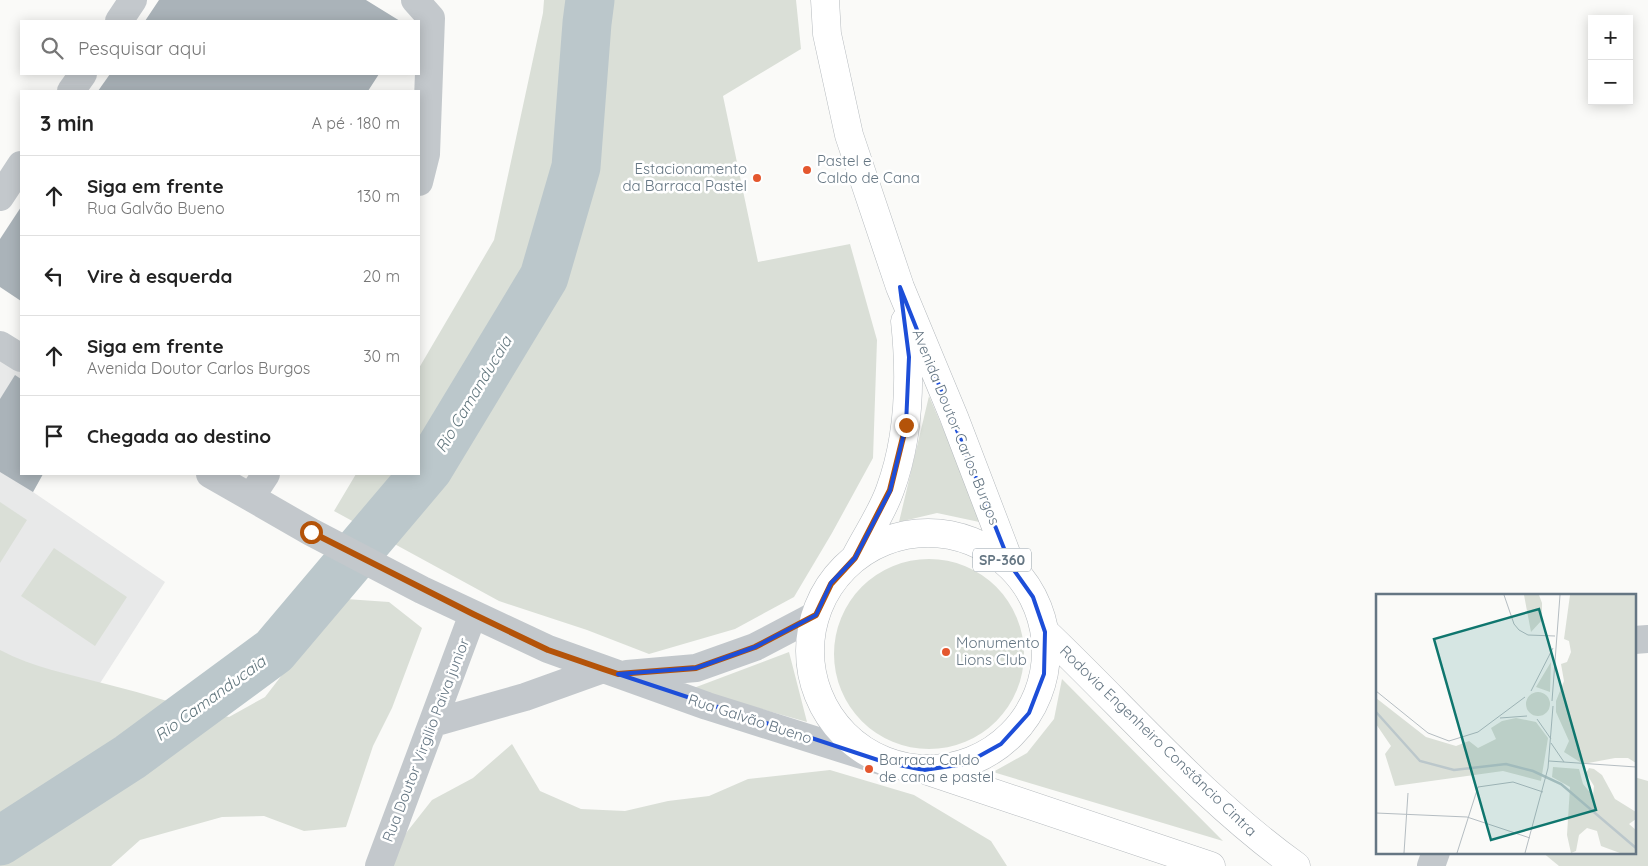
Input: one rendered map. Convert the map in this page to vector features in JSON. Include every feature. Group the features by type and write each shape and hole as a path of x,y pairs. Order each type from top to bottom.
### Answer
{"main road":[{"name":"Avenida Doutor Carlos Burgos","path":"825,0 827,34 849,135 900,287 954,417 1011,566"},
{"name":"Avenida Doutor Carlos Burgos","path":"855,558 890,490 906,425 909,357 900,287"},
{"name":"SP-360","path":"924,770 965,764 1002,744 1029,713 1044,674 1045,632 1033,597 1011,566 983,546 952,535 918,533 885,541 855,558 831,584 816,615 810,650 814,685 829,717 853,744 884,762 924,770 1211,866"},
{"name":"Rodovia Engenheiro Constâncio Cintra","path":"1045,632 1108,692 1170,757 1262,842 1296,866"}],"street":[{"path":"120,20 133,0"},
{"path":"414,0 431,18 426,154 420,178"},
{"path":"72,90 82,75"},
{"path":"0,197 20,167"},
{"path":"0,345 20,357"},
{"name":"Rua Galvão Bueno","path":"212,475 311,532 422,590 548,650 715,708 884,762"},
{"path":"251,497 265,475"},
{"name":"Rua Doutor Virgilio Paiva junior","path":"379,866 473,614"},
{"name":"Rua Galvão Bueno","path":"610,672 696,668 755,647 816,615"},
{"path":"433,723 610,672"},
{"path":"1431,866 1435,854"}],"highlighted area":[{"path":"900,287 1011,566 1033,597 1045,632 1044,674 1029,713 1001,744 965,764 924,770 884,762 618,674 696,668 755,647 816,615 831,583 855,558 890,491 906,425 909,357"}],"shaded area":[{"path":"544,0 796,0 801,49 723,96 758,262 850,244 877,340 873,458 794,597 735,629 649,654 587,630 499,601 334,511 355,475 420,475 420,366 494,240 543,13"},
{"path":"0,345 20,357 20,475 42,475 33,492 165,582 86,705 0,652"},
{"path":"929,396 984,523 937,513 899,522"},
{"path":"0,502 27,520 0,563"},
{"path":"54,548 127,597 95,646 21,596"},
{"path":"929,559 956,563 982,575 996,587 1008,601 1020,627 1024,654 1020,681 1008,707 996,721 982,733 956,745 929,749 902,745 876,733 862,721 850,707 838,681 834,654 838,627 850,601 862,587 876,575 902,563"},
{"path":"346,599 389,602 422,628 392,708 373,746 346,827 304,831 264,816 222,817 140,840 111,866 0,866 0,650 52,670 229,717 265,697 316,631"},
{"path":"789,652 807,722 691,689"},
{"path":"1062,679 1223,841 993,772 1027,753 1054,719"},
{"path":"512,744 540,791 581,809 625,811 668,801 709,796 748,779 830,770 914,795 991,841 1007,866 380,866 432,800 473,778"},
{"path":"1636,778 1648,781 1648,866 1559,866 1544,854 1636,854"}],"building":[{"path":"159,0 366,0 398,20 146,20"},
{"path":"109,75 378,75 369,90 99,90"},
{"path":"20,209 20,300 0,287 0,239"},
{"path":"15,375 20,378 20,475 42,475 33,492 0,472 0,399"}],"waterway":[{"name":"Rio Camanducaia","path":"0,841 130,757 274,651 428,469 544,277 576,167 590,0"}],"place":[{"name":"Pastel e Caldo de Cana","path":"807,170"},
{"name":"Estacionamento da Barraca Pastel","path":"757,178"},
{"name":"Monumento Lions Club","path":"946,652"},
{"name":"Barraca Caldo de cana e pastel","path":"869,769"}],"route":[{"path":"311,532 422,590 548,650 618,674 696,668 755,647 816,615 831,584 855,558 890,490 906,425"}]}
